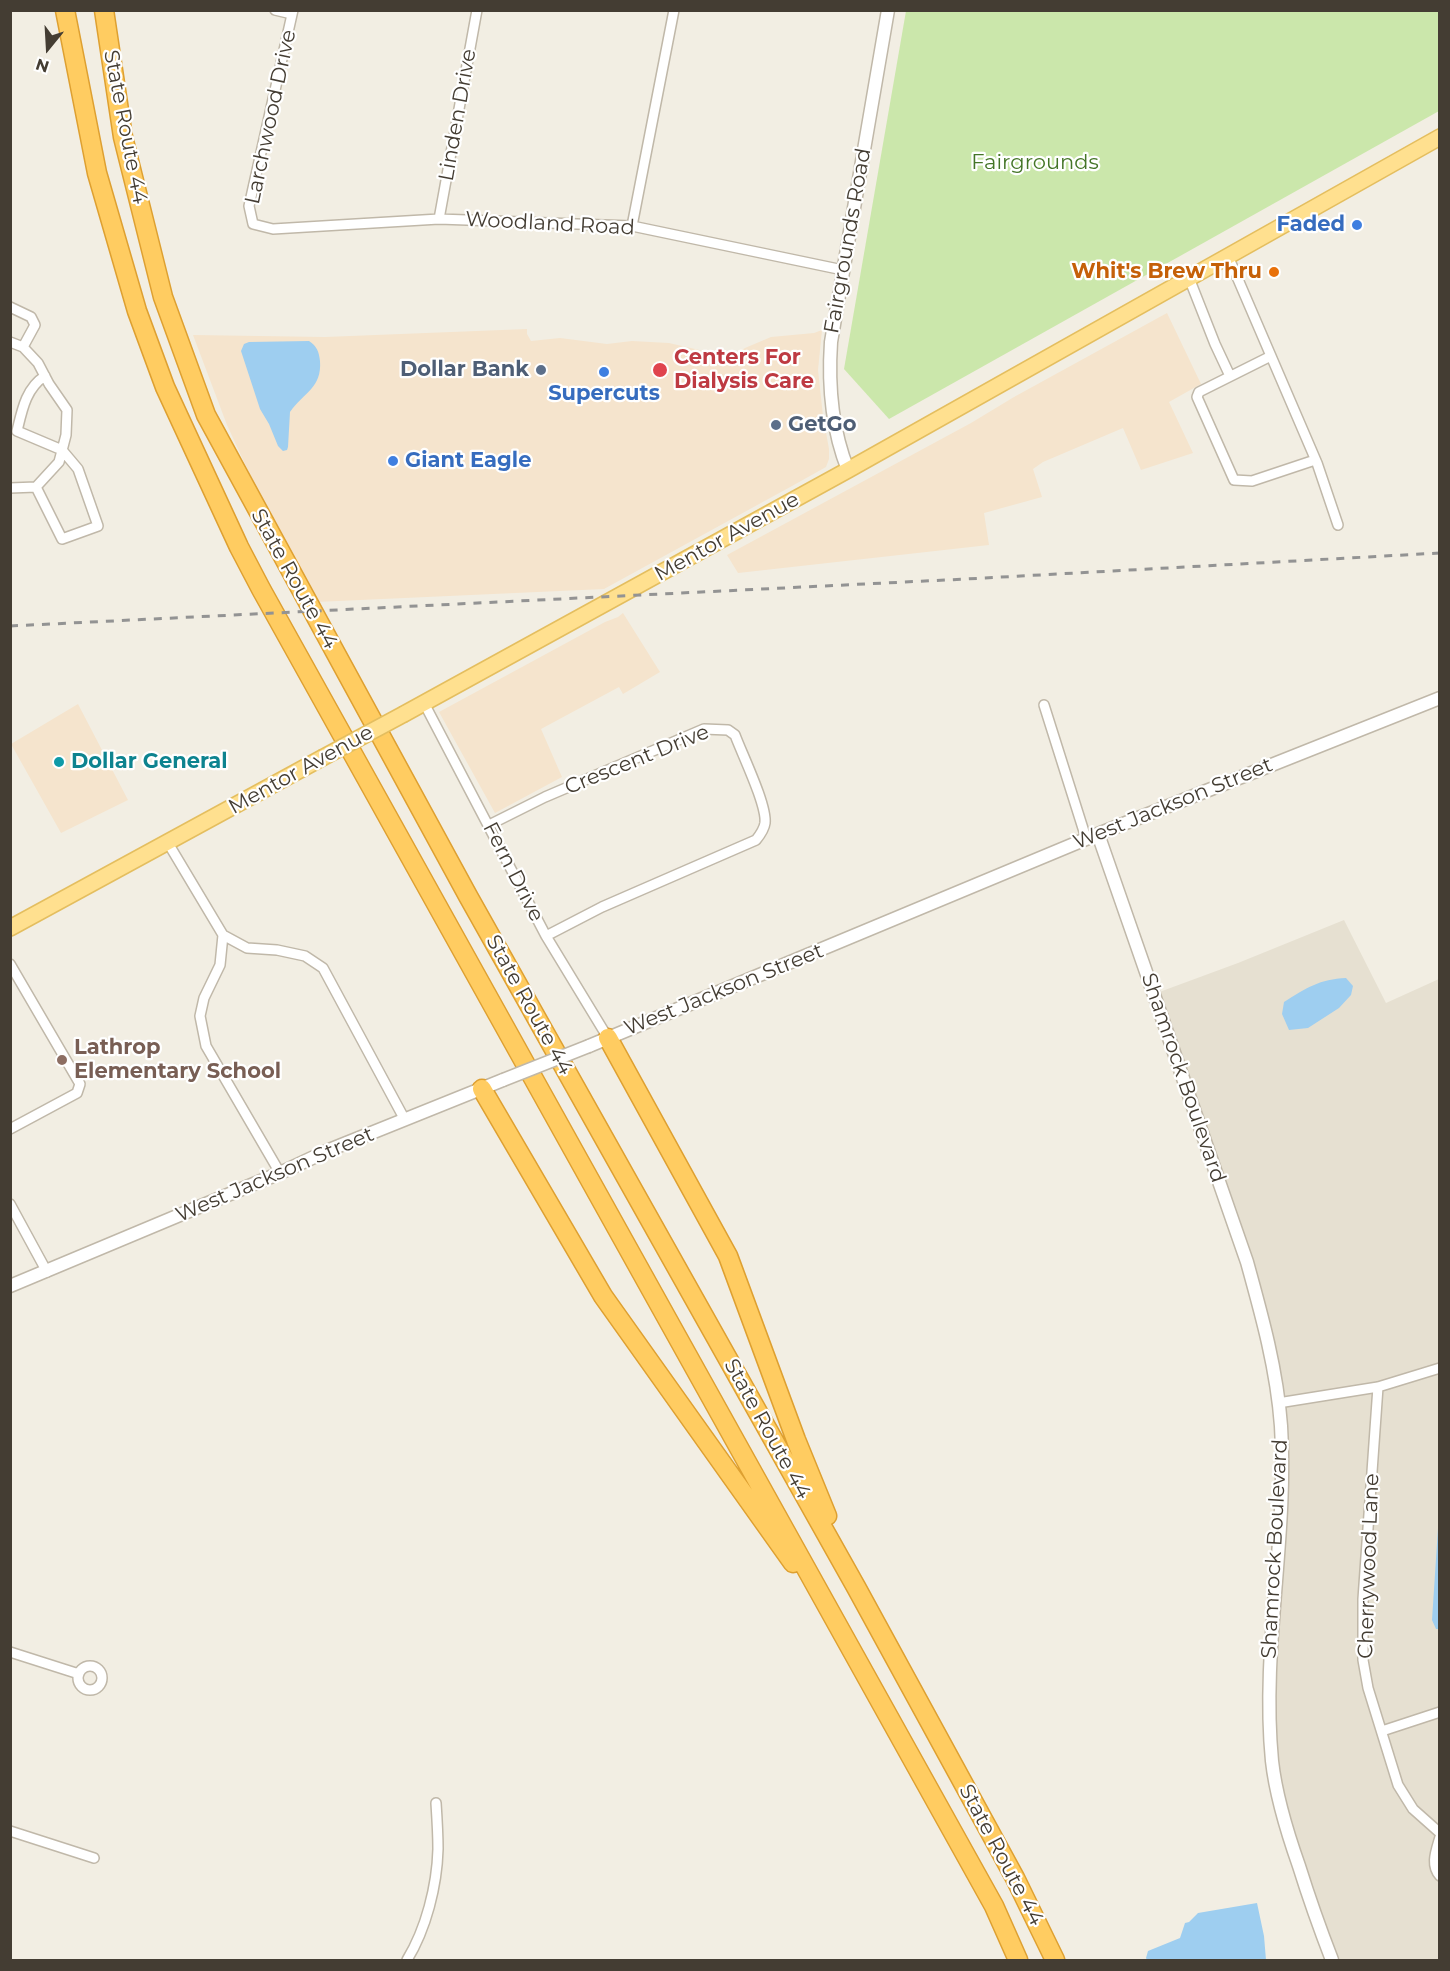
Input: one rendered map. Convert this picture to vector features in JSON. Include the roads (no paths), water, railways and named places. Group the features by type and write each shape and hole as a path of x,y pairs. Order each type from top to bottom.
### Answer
{"highway":[{"name":"State Route 44","path":"65,10 97,173 137,311 165,387 239,546 994,1906 1018,1960"},
{"name":"State Route 44","path":"104,10 123,137 163,297 206,415 468,896 856,1587 1015,1878 1055,1960"},
{"path":"608,1038 728,1256 796,1440 856,1587"},
{"path":"482,1089 603,1296 846,1638"}],"main road":[{"name":"Mentor Avenue","path":"10,928 848,470 1440,137"}],"street":[{"path":"275,10 293,12"},
{"name":"Linden Drive","path":"439,219 477,10"},
{"path":"632,226 674,10"},
{"name":"Fairgrounds Road","path":"848,470 835,425 829,366 835,315 888,10"},
{"name":"Larchwood Drive","path":"253,224 249,206 293,12"},
{"name":"Woodland Road","path":"253,224 273,229 439,219 632,226 843,270"},
{"path":"1228,256 1315,460 1338,525"},
{"path":"1189,278 1230,376"},
{"path":"10,308 31,317 35,325 23,347"},
{"path":"10,342 23,347 38,363 67,410 66,435 59,462 36,487 10,488"},
{"path":"1271,356 1199,392 1197,397 1234,480 1252,481 1315,460"},
{"path":"36,487 62,539 98,526 78,469 62,450 17,431 22,407 35,383 45,376"},
{"name":"West Jackson Street","path":"10,1287 329,1150 589,1046 1092,836 1440,698"},
{"name":"Fern Drive","path":"424,703 546,936 608,1038"},
{"path":"1044,705 1092,836"},
{"name":"Crescent Drive","path":"489,825 545,797 704,729 728,730 735,735 764,809 763,831 756,840 602,907 546,936"},
{"name":"Shamrock Boulevard","path":"1092,836 1247,1262 1274,1368 1281,1426 1281,1499 1270,1645 1269,1712 1272,1762 1280,1807 1332,1960"},
{"path":"168,843 223,935 247,948 277,950 305,956 323,968 405,1120"},
{"path":"223,935 220,965 204,998 200,1016 206,1046 280,1173"},
{"path":"10,964 80,1084 77,1094 10,1129"},
{"path":"10,1204 47,1272"},
{"path":"1278,1403 1378,1387 1440,1368"},
{"name":"Cherrywood Lane","path":"1378,1387 1365,1566 1362,1643 1368,1688 1398,1785 1404,1797 1423,1820 1440,1835 1434,1860 1435,1870 1440,1876"},
{"path":"10,1652 79,1674"},
{"path":"1382,1731 1440,1712"},
{"path":"407,1960 422,1928 437,1872 436,1803"},
{"path":"10,1831 94,1858"}],"water":[{"path":"309,341 316,347 320,370 315,384 290,412 288,447 283,451 278,446 260,409 241,351 244,344 249,342"},
{"path":"1346,978 1353,986 1351,995 1339,1008 1308,1028 1289,1030 1282,1014 1284,1002 1314,985 1328,980"},
{"path":"1439,1513 1440,1629 1436,1629 1432,1620"},
{"path":"1257,1903 1266,1960 1147,1960 1148,1951 1180,1938 1185,1923 1198,1913"}],"railway":[{"path":"10,626 966,579 1440,553"}],"place":[{"name":"Faded","path":"1357,225"},
{"name":"Whit's Brew Thru","path":"1274,272"},
{"name":"Dollar Bank","path":"541,370"},
{"name":"Centers For Dialysis Care","path":"660,370"},
{"name":"Supercuts","path":"604,372"},
{"name":"GetGo","path":"776,425"},
{"name":"Giant Eagle","path":"393,461"},
{"name":"Dollar General","path":"59,762"},
{"name":"Lathrop Elementary School","path":"62,1060"}],"park label":[{"name":"Fairgrounds","path":"1035,163"}]}
